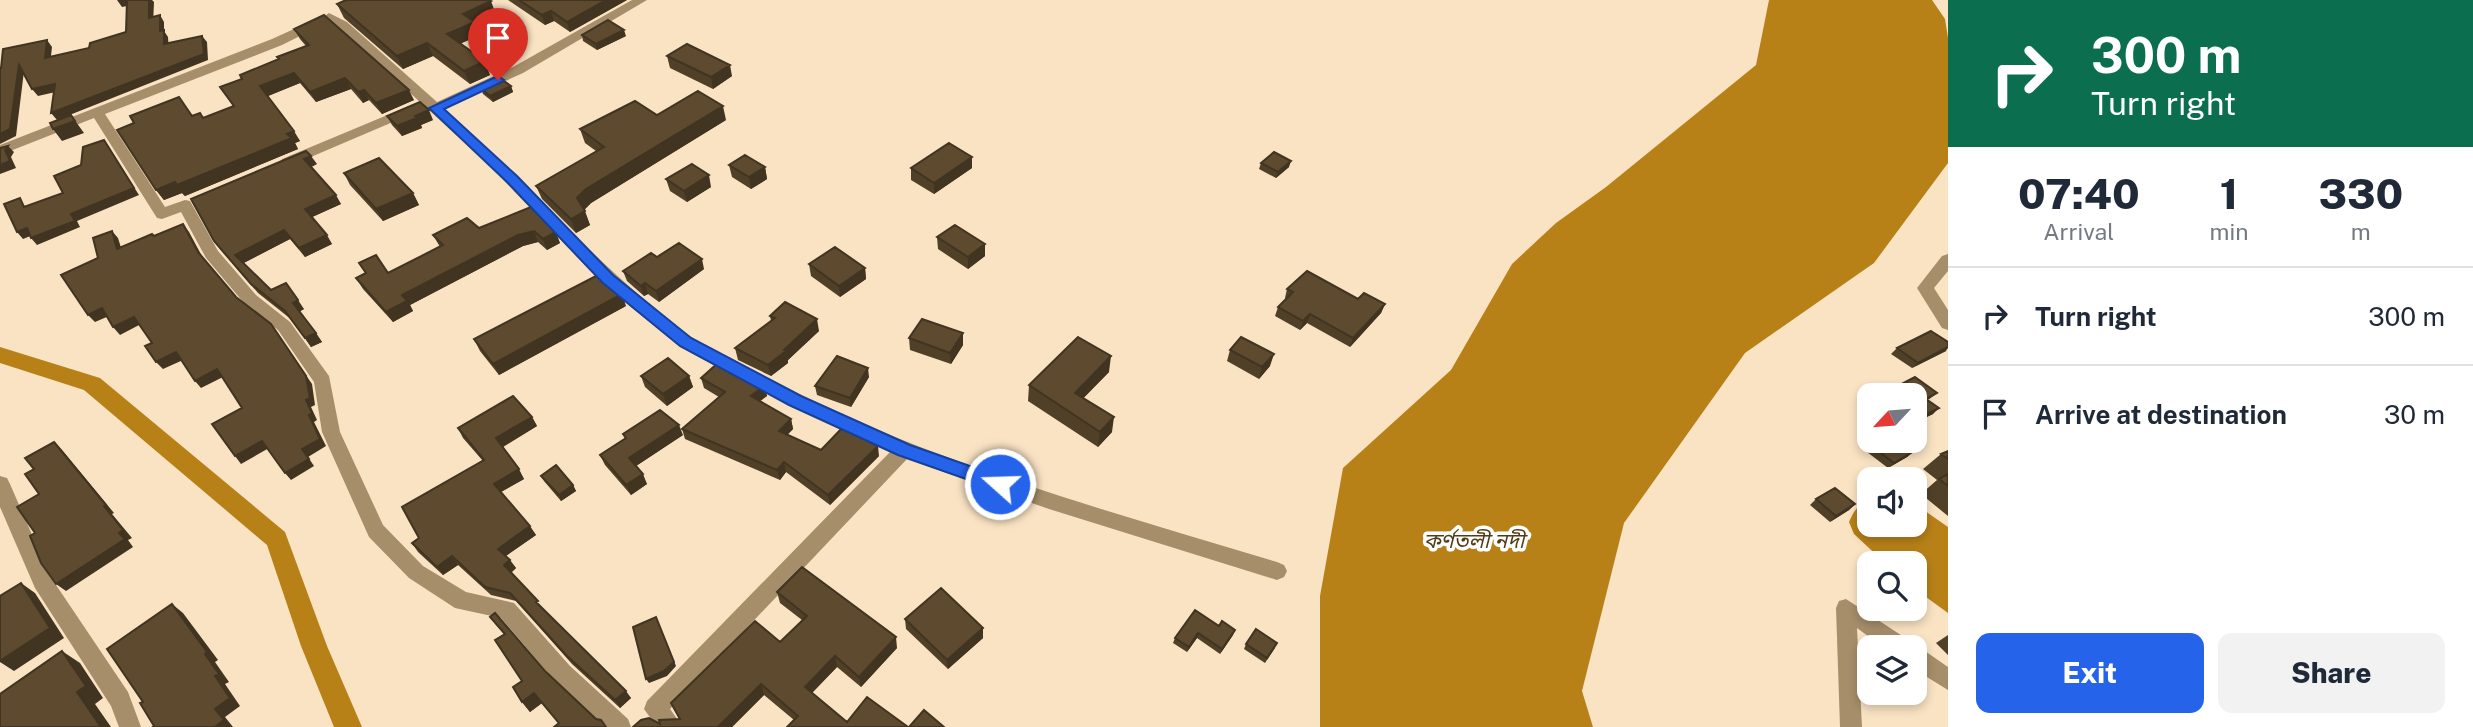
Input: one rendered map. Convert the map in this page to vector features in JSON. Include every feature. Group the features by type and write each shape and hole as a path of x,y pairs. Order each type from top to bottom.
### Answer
{"street":[{"path":"274,168 518,70 641,0"},
{"path":"0,150 277,42 335,14 343,25 512,179 608,279 686,342 795,400 904,450 1049,501 1277,571"},
{"path":"96,111 130,160 162,214 190,203 212,254 250,299 284,326 323,381 331,432 376,531 416,572 462,601 507,610 562,673 620,727"},
{"path":"1948,260 1925,288 1948,324"},
{"path":"635,727 904,450"},
{"path":"0,484 42,582 120,700 130,727"},
{"path":"1851,727 1846,608 1884,635"},
{"path":"1927,665 1948,680"},
{"path":"655,709 672,727"}],"water":[{"name":"কর্ণতলী নদী","path":"1769,0 1932,0 1945,19 1948,38 1948,163 1874,263 1745,353 1624,523 1582,691 1593,727 1320,727 1320,596 1343,468 1451,370 1512,264 1556,223 1606,187 1756,65"},
{"path":"1857,508 1857,537 1849,522"},
{"path":"1927,512 1948,527 1948,613 1927,598 1927,551 1872,551 1857,537 1927,537"}],"building":[{"path":"127,0 149,0 149,18 160,15 160,31 164,30 164,44 202,36 204,54 51,113 55,84 32,89 19,65 10,129 0,134 0,68 3,49 47,40 45,58 89,48 90,43 126,32"},
{"path":"346,0 489,0 491,1 463,14 475,22 447,34 485,61 464,71 427,43 397,56 337,4"},
{"path":"519,0 606,0 567,22 551,11 542,15"},
{"path":"324,15 409,90 376,103 364,90 358,92 345,78 310,92 294,73 260,86 294,131 287,134 292,138 177,185 175,182 156,190 117,130 134,123 130,116 179,97 192,116 200,113 203,118 234,106 220,87 242,79 240,75 279,59 277,57 309,45 294,29"},
{"path":"608,20 624,30 596,44 582,35"},
{"path":"687,44 730,65 711,77 667,56"},
{"path":"501,79 511,86 490,96 481,88"},
{"path":"698,91 723,106 586,189 577,198 585,211 571,219 536,186 604,147 580,129 635,101 657,115"},
{"path":"420,102 429,110 415,116 417,118 397,126 387,116"},
{"path":"71,115 75,121 53,129 50,123"},
{"path":"104,140 134,188 71,214 75,221 31,238 27,228 17,232 4,204 20,198 24,207 63,193 54,176 81,165 83,147"},
{"path":"949,143 972,157 934,183 911,168"},
{"path":"8,146 5,150 10,161 0,165 0,148"},
{"path":"306,151 311,156 304,159 336,195 305,209 327,235 299,248 284,230 235,255 271,290 286,283 298,300 293,303 316,333 305,338 285,311 251,284 214,241 191,199"},
{"path":"1274,152 1291,161 1278,172 1261,163"},
{"path":"745,155 765,167 749,177 729,165"},
{"path":"379,158 413,193 376,209 344,173"},
{"path":"692,164 709,175 684,191 666,179"},
{"path":"531,207 556,232 543,239 534,231 518,235 402,295 407,301 386,312 356,278 366,273 359,263 376,255 388,273 443,245 433,235 467,218 479,228"},
{"path":"183,224 198,252 236,297 271,324 306,376 310,398 306,400 312,413 309,415 320,439 302,449 309,459 285,473 262,441 235,456 212,424 242,408 217,369 195,381 176,352 156,362 145,346 152,343 134,317 113,327 102,308 88,315 61,275 98,258 93,238 112,231 117,249"},
{"path":"955,225 985,244 968,257 937,237"},
{"path":"679,243 702,259 656,291 645,283 641,286 623,271 651,253 657,257"},
{"path":"835,247 865,268 839,286 809,264"},
{"path":"1307,271 1358,299 1364,293 1385,304 1353,338 1310,314 1303,321 1278,307 1293,292 1287,289"},
{"path":"598,275 622,294 493,364 474,339"},
{"path":"785,302 817,319 784,350 786,351 768,365 735,348 775,318 770,316"},
{"path":"922,319 963,333 950,353 909,338"},
{"path":"1931,331 1948,342 1948,347 1918,363 1897,348"},
{"path":"1078,337 1111,356 1075,393 1114,417 1100,432 1029,385"},
{"path":"1241,337 1274,354 1262,367 1230,350"},
{"path":"837,356 868,368 850,398 815,386"},
{"path":"668,358 689,376 663,394 641,376"},
{"path":"719,362 764,386 751,396 791,419 779,431 821,450 843,427 878,446 828,495 784,462 777,470 682,429 725,392 701,378"},
{"path":"1915,377 1923,383 1904,383"},
{"path":"1927,386 1937,393 1927,398"},
{"path":"513,396 532,417 496,438 519,469 494,484 530,526 498,549 510,560 504,565 538,601 536,602 626,691 615,700 567,656 510,593 485,587 452,556 437,567 412,543 419,538 402,507 484,460 458,428"},
{"path":"1927,400 1939,408 1927,414"},
{"path":"660,410 679,425 629,458 643,474 626,485 600,455 626,438 623,434"},
{"path":"54,442 106,505 104,506 123,530 119,533 125,539 56,584 41,563 30,536 35,533 17,507 39,494 25,474 34,469 25,458"},
{"path":"1881,453 1911,453 1894,463"},
{"path":"556,465 573,485 559,495 541,476"},
{"path":"1948,474 1948,486 1939,479"},
{"path":"1835,488 1855,504 1836,516 1816,499"},
{"path":"802,567 896,637 859,677 835,656 805,687 847,722 867,697 908,727 787,727 798,716 761,684 718,727 633,727 641,720 649,718 660,724 659,720 680,719 671,703 755,621 780,642 807,616 777,592"},
{"path":"21,583 50,628 0,661 0,596"},
{"path":"941,588 983,628 947,660 905,619"},
{"path":"172,604 207,652 205,654 219,674 215,676 230,698 215,709 224,720 215,727 152,727 154,726 140,703 143,702 107,649"},
{"path":"1195,610 1219,626 1222,621 1235,630 1222,649 1198,633 1189,647 1175,638"},
{"path":"495,613 545,671 606,727 554,727 559,723 534,693 522,702 513,687 522,681 495,640 505,634 490,617"},
{"path":"656,617 674,662 664,671 646,679 633,627"},
{"path":"1256,629 1277,643 1267,658 1246,644"},
{"path":"62,651 86,686 77,692 101,727 0,727 0,694"},
{"path":"924,710 944,727 909,727"}],"waterway":[{"path":"0,355 92,384 277,539 314,646 348,727"}],"route":[{"path":"498,80 436,108 512,179 608,279 666,326 686,342 795,400 904,450 1000,484"}]}
